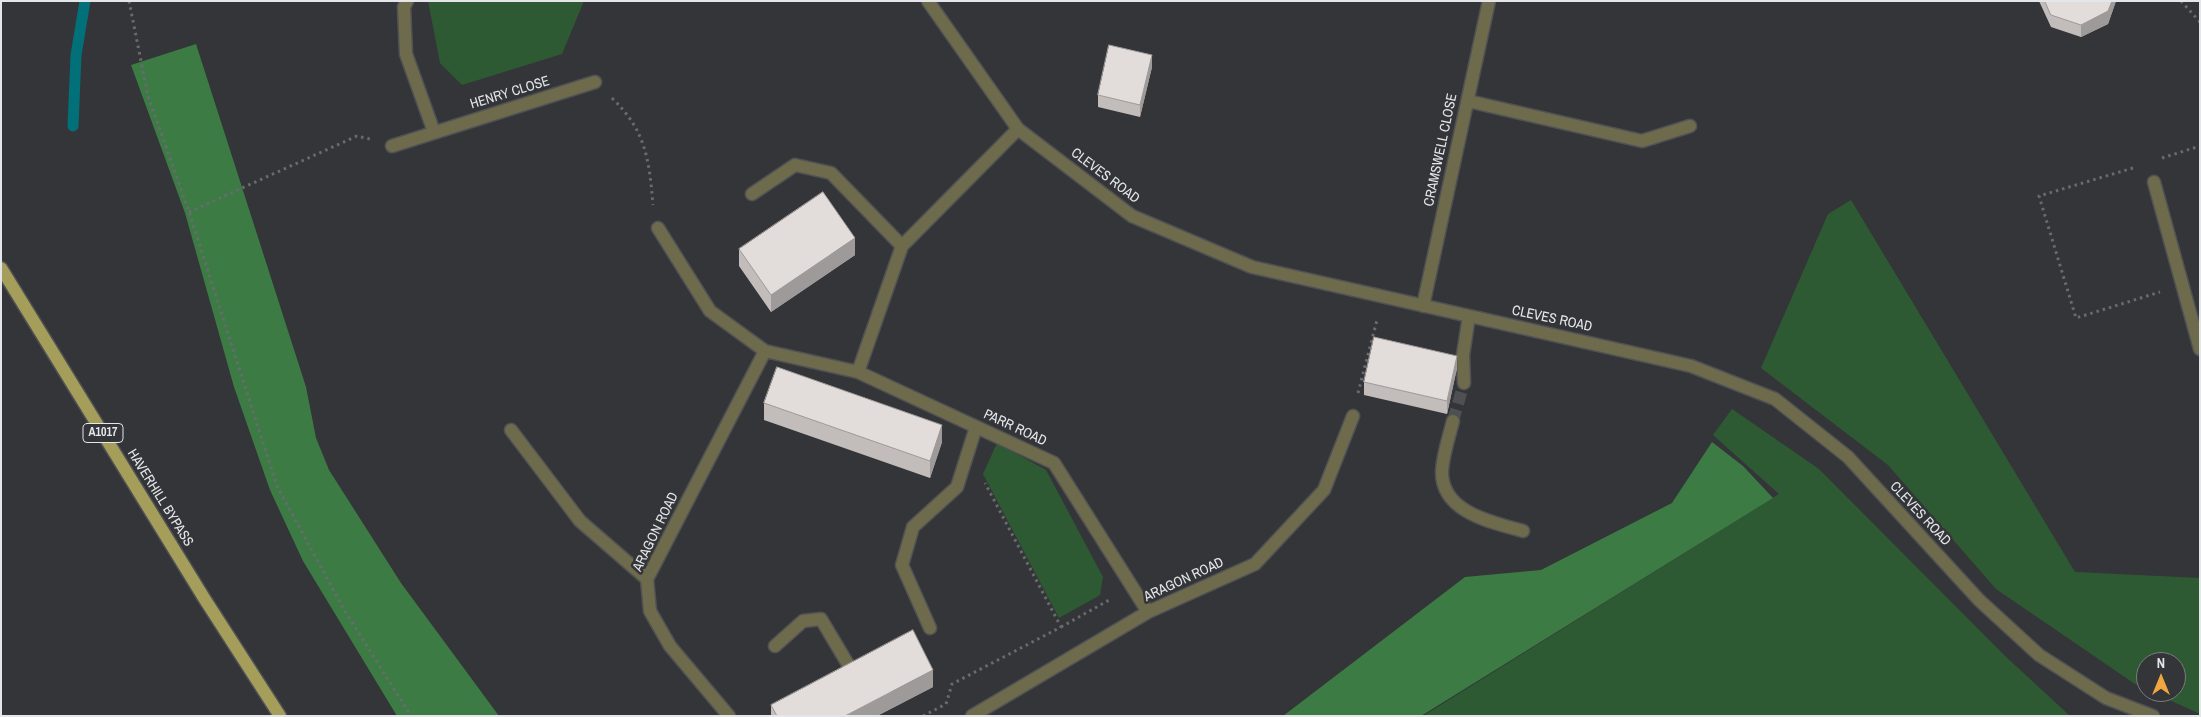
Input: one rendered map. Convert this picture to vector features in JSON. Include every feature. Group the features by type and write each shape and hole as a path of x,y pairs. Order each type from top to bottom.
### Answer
{"main road":[{"name":"HAVERHILL BYPASS","path":"1,268 204,598 280,716"}],"street":[{"path":"407,1 404,7 406,54 434,132"},
{"name":"CLEVES ROAD","path":"928,1 1018,129 1132,216 1252,267 1691,366 1774,399 1848,458 1979,600 2039,654 2106,698 2153,716"},
{"name":"CRAMSWELL CLOSE","path":"1423,306 1490,1"},
{"name":"HENRY CLOSE","path":"392,146 595,82"},
{"path":"1468,101 1642,141 1690,126"},
{"path":"858,372 902,246 1018,129"},
{"path":"752,194 795,165 831,173 902,246"},
{"path":"2154,182 2200,349"},
{"name":"PARR ROAD","path":"658,228 710,311 765,351 858,372 1054,463 1148,612"},
{"path":"1464,383 1463,355 1470,316"},
{"name":"ARAGON ROAD","path":"729,716 670,646 650,611 647,578 765,351"},
{"name":"ARAGON ROAD","path":"972,716 1148,612 1255,564 1324,490 1353,416"},
{"path":"1453,421 1442,469 1443,481 1450,500 1470,513 1522,531"},
{"path":"930,628 902,566 912,527 957,486 976,427"},
{"path":"511,430 580,521 647,578"},
{"path":"775,646 803,621 821,620 855,676"}],"path":[{"path":"129,1 148,96 189,212 277,486 344,608 411,716"},
{"path":"2181,1 2200,22"},
{"path":"595,82 619,105 639,131 650,170 655,218 658,228"},
{"path":"189,212 357,136 392,146"},
{"path":"2140,165 2038,196 2076,318 2182,285"},
{"path":"1353,416 1383,297"},
{"path":"981,475 1061,627"},
{"path":"923,716 946,704 952,684 1061,627 1132,587"}],"green space":[{"path":"428,1 584,1 562,54 462,85 440,63"},
{"path":"196,44 306,387 316,438 329,470 401,583 499,716 397,716 303,561 270,490 234,387 185,213 131,65"},
{"path":"1851,200 2075,572 2200,578 2200,714 2174,702 2186,702 2186,652 2136,652 2135,684 1996,589 1888,465 1761,368 1828,214"},
{"path":"1732,409 1819,469 2003,654 2070,716 1423,716 1779,494 1713,435"},
{"path":"1712,442 1743,466 1773,498 1421,716 1283,716 1465,577 1541,570 1672,503"},
{"path":"997,443 1046,470 1103,577 1100,595 1059,618 983,474"}],"building":[{"path":"2045,1 2112,1 2108,11 2081,25 2051,15"},
{"path":"1109,45 1152,55 1140,105 1098,95"},
{"path":"823,192 855,238 771,295 739,249"},
{"path":"1374,337 1457,356 1447,401 1364,382"},
{"path":"777,367 942,425 930,461 764,403"},
{"path":"913,630 933,670 845,716 777,716 771,705"}],"waterway":[{"path":"73,126 76,55 85,1"}],"tunnel":[{"path":"1453,421 1464,383"}]}
